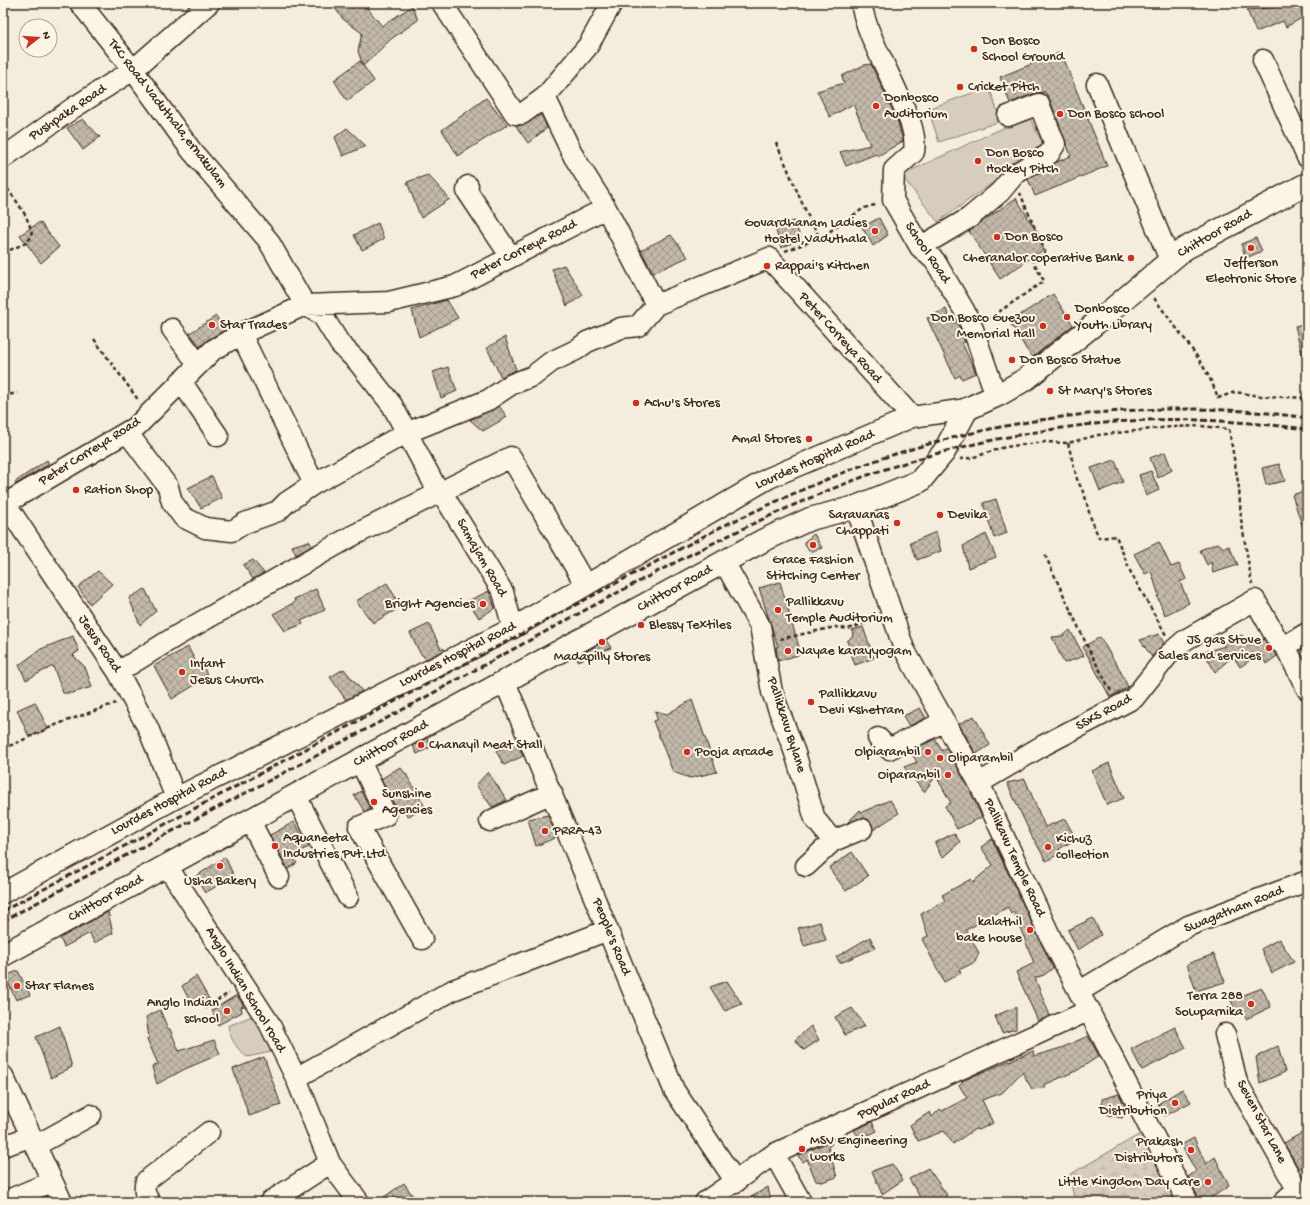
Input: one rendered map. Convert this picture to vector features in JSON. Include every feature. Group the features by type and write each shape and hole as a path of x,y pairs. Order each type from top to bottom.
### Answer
{"main road":[{"name":"Chittoor Road","path":"3,955 764,540 810,519 856,507 920,481 944,452 967,409 996,396 1026,379 1184,249 1307,184"}],"street":[{"name":"TKC Road Vaduthala,ernakulam","path":"80,3 133,70 191,150 268,240 305,305"},
{"name":"Pushpaka Road","path":"3,158 73,108 133,70 209,3"},
{"path":"442,3 515,114 522,114 545,97 588,46 612,3"},
{"name":"School Road","path":"861,3 873,41 912,124 915,141 914,152 894,170 893,200 920,247 935,261 973,329 996,396"},
{"path":"1264,60 1307,157"},
{"path":"1096,84 1170,260"},
{"path":"545,97 574,157 606,208 656,305"},
{"path":"920,247 969,218 1000,192 1015,174 1049,154 1056,144 1039,104 1008,116"},
{"path":"468,186 467,191 511,257"},
{"name":"Peter Correya Road","path":"4,503 137,426 213,350 242,334 305,305 389,302 455,286 606,208"},
{"path":"127,432 168,487 172,502 183,517 205,528 232,531 245,523 278,511 287,502 314,484 406,433 437,422 488,400 512,384 533,376 551,362 576,350 587,342 620,328 638,326 656,305 769,258"},
{"name":"Peter Correya Road","path":"769,258 912,417"},
{"name":"Samajam Road","path":"305,305 322,315 340,344 358,362 392,406 439,493 445,498 503,592 513,628"},
{"path":"172,328 198,364"},
{"path":"242,334 314,484"},
{"path":"181,381 218,436"},
{"path":"912,417 967,409"},
{"name":"Lourdes Hospital Road","path":"3,894 176,798 513,628 585,584 769,478 912,417"},
{"path":"118,672 178,635 352,536 511,457 585,584"},
{"name":"Jesus Road","path":"4,503 118,672 148,728 176,798"},
{"name":"Pallikavu Temple Road","path":"856,507 904,649 979,783 1052,940 1090,1010 1188,1202"},
{"name":"Pallikkavu Bylane","path":"724,562 760,626 772,692 795,753 815,819 833,841"},
{"path":"1255,600 1278,641 1285,646 1307,689"},
{"name":"SSKS Road","path":"979,783 1044,745 1134,698 1168,656 1184,640 1255,600"},
{"path":"1285,646 1307,633"},
{"name":"People's Road","path":"505,682 674,1090 736,1182"},
{"path":"878,738 889,749 944,722"},
{"path":"360,761 386,815 359,827 422,940"},
{"path":"490,821 552,793"},
{"path":"296,796 348,897"},
{"path":"250,821 278,877"},
{"path":"806,866 833,841 862,829"},
{"name":"Anglo Indian School road","path":"167,866 269,1023 296,1078 330,1163 359,1202"},
{"name":"Swagatham Road","path":"1080,991 1188,926 1307,881"},
{"path":"296,1078 453,990 608,930"},
{"name":"Popular Road","path":"705,1202 736,1182 774,1154 1090,1010"},
{"name":"Seven Star Lane","path":"1225,1034 1238,1082 1297,1189 1283,1202"},
{"path":"3,1076 51,1182 62,1202"},
{"path":"3,1146 32,1141 91,1115"},
{"path":"150,1202 146,1196 144,1188 146,1181 209,1132"},
{"path":"774,1154 801,1202"},
{"path":"270,1202 330,1163"},
{"path":"3,1202 51,1182"},
{"path":"1302,1202 1307,1200"}],"path":[{"path":"776,143 789,170 811,224 820,238"},
{"path":"973,329 1044,281 1033,261 1046,252 1023,201 1015,174"},
{"path":"3,183 25,216 31,227 32,236 26,243 3,253"},
{"path":"769,258 820,238 864,208 875,205 880,199"},
{"path":"1144,282 1195,356 1214,386 1218,398 1235,392 1260,396 1307,398"},
{"path":"94,339 148,414"},
{"path":"3,396 16,393"},
{"path":"937,460 972,458 1006,447 1045,442 1068,443 1098,435 1171,427 1201,426 1229,429 1235,458 1245,545 1255,600"},
{"path":"1068,443 1077,479 1085,496 1099,538 1116,536 1131,573 1168,638 1176,648"},
{"path":"1045,555 1089,650 1118,706"},
{"path":"764,644 835,627 848,629 876,619 891,611"},
{"path":"3,749 58,724 116,703 129,692"},
{"path":"205,1008 243,984"}],"green space":[{"path":"989,87 1001,121 939,142 928,109"},
{"name":"Don Bosco Hockey Pitch","path":"1029,116 1044,146 938,222 901,175"},
{"path":"254,1015 271,1052 247,1057 234,1043 228,1026"},
{"path":"1142,1133 1178,1202 1075,1202 1069,1175"}],"building":[{"path":"331,3 363,3 382,26 412,6 418,20 391,39 363,66 358,51 362,33 343,19"},
{"path":"1285,3 1307,3 1307,15 1286,27 1283,21 1256,32 1247,10 1278,7"},
{"path":"1061,52 1107,166 1035,196 1028,179 1057,162 1071,156 1050,100 1045,92 1035,93 1010,103 1000,77"},
{"path":"360,61 374,81 347,101 334,80"},
{"name":"Donbosco Auditorium","path":"871,64 897,119 903,141 878,156 876,154 846,166 840,152 870,145 853,104 830,117 817,91 844,83 842,76 864,65"},
{"path":"486,98 507,125 458,156 442,130"},
{"path":"541,114 547,128 528,143 516,126 528,123"},
{"path":"83,119 100,137 83,150 67,128"},
{"path":"347,128 366,146 343,156 335,137"},
{"path":"428,175 450,199 421,218 407,182"},
{"path":"1016,198 1039,235 1043,250 1000,279 969,231"},
{"name":"Govardhanam Ladies Hostel,Vaduthala","path":"879,218 888,235 873,246 862,227"},
{"path":"794,221 801,239 781,248 775,227"},
{"path":"40,222 59,247 41,263 20,235"},
{"path":"378,223 384,239 362,250 354,235"},
{"path":"671,235 688,257 653,273 641,250"},
{"name":"Jefferson Electronic Store","path":"1256,238 1262,251 1246,258 1241,244"},
{"path":"564,265 583,295 567,306 552,269"},
{"name":"Don Bosco Guezou Memorial Hall","path":"1053,294 1073,325 1033,357 1026,349 1009,322"},
{"path":"447,300 458,318 419,337 412,310"},
{"path":"946,309 952,324 957,321 965,342 962,343 976,373 962,379 960,375 955,378 927,318"},
{"name":"Star Trades","path":"216,316 225,330 207,340 200,347 190,333"},
{"path":"1307,323 1307,358 1303,358 1295,326"},
{"path":"505,337 516,370 501,377 487,348"},
{"path":"448,367 457,391 441,398 433,372"},
{"path":"499,406 507,417 483,431 470,420"},
{"path":"1165,452 1172,470 1158,478 1150,458"},
{"path":"47,460 49,464 16,484 15,482"},
{"path":"1115,460 1123,482 1100,491 1091,468"},
{"path":"1279,464 1285,481 1266,485 1262,468"},
{"path":"1151,471 1159,490 1146,496 1139,475"},
{"path":"212,476 222,498 201,508 188,488"},
{"path":"1307,490 1307,533 1305,534 1292,495"},
{"path":"996,499 1007,533 994,538 983,503"},
{"path":"936,532 941,551 917,560 910,543"},
{"name":"Grace Fashion Stitching Center","path":"814,534 822,548 810,552 804,542"},
{"path":"986,534 996,557 968,568 963,546"},
{"path":"309,541 312,546 296,555 292,546"},
{"path":"1159,542 1171,567 1179,564 1186,579 1180,582 1189,603 1165,615 1157,596 1159,596 1151,571 1145,574 1134,554"},
{"path":"1218,543 1224,548 1229,546 1238,565 1213,573 1211,562 1207,565 1200,550"},
{"path":"253,560 264,573 253,579 243,565"},
{"path":"98,571 112,584 90,604 78,587"},
{"name":"Pallikkavu Temple Auditorium","path":"780,582 801,654 778,661 776,647 778,647 759,588"},
{"path":"387,583 401,607 373,623 356,601"},
{"path":"145,589 156,611 140,625 129,598"},
{"path":"316,589 325,610 301,621 303,624 285,631 273,614 295,602 294,599"},
{"name":"Bright Agencies","path":"489,591 495,608 479,618 468,601"},
{"path":"429,624 441,649 443,648 445,650 426,659 420,653 410,633"},
{"path":"863,627 874,658 855,665 847,641 853,636 852,630"},
{"path":"1070,630 1084,656 1064,663 1052,637 1063,636"},
{"path":"1159,634 1164,643 1152,657 1140,640"},
{"path":"1242,635 1244,640 1255,637 1246,644 1247,646 1264,639 1277,656 1266,664 1261,653 1240,667 1233,656 1215,672 1204,652 1225,646 1223,643"},
{"path":"73,636 79,651 73,655 85,667 92,687 72,693 63,693 53,666 26,680 19,665 41,649"},
{"path":"1100,637 1117,664 1128,687 1110,697 1083,647"},
{"name":"Madapilly Stores","path":"606,640 611,648 578,661 576,657"},
{"name":"Infant Jesus Church","path":"188,647 199,668 203,666 208,677 172,699 154,666"},
{"path":"344,669 362,691 346,700 330,677"},
{"name":"Pooja arcade","path":"692,700 717,772 690,778 673,772 653,721 657,719 655,711 667,714"},
{"path":"35,702 48,729 29,737 17,710"},
{"path":"920,708 926,718 909,726 903,716"},
{"path":"974,716 990,745 976,754 959,724"},
{"name":"Chanayil Meat Stall","path":"427,738 431,747 417,754 413,746"},
{"path":"935,739 942,751 946,748 969,788 982,817 957,829 945,806 951,803 936,776 924,792 904,767 917,762 910,751"},
{"path":"517,741 523,756 504,765 496,751"},
{"path":"1109,763 1124,798 1107,805 1092,771"},
{"path":"400,767 406,774 424,805 408,817 403,807 396,808 381,779"},
{"path":"488,772 507,800 492,807 476,785"},
{"path":"1025,779 1045,827 1065,819 1076,839 1059,849 1061,853 1046,861 1033,839 1007,783"},
{"path":"361,791 370,809 365,812 354,795"},
{"path":"890,800 899,813 873,830 869,820 864,818 847,823 860,810 862,812"},
{"name":"PRRA-43","path":"548,815 557,837 536,846 528,819"},
{"name":"Aquaneeta Industries Pvt.Ltd","path":"294,822 309,847 291,855 297,863 288,869 270,835"},
{"path":"954,833 960,842 942,858 935,843"},
{"path":"992,839 1053,968 1044,975 1035,978 1050,1016 1038,1021 1016,972 1034,963 1014,912 1011,914 1008,907 966,930 979,953 975,962 959,970 961,973 944,982 922,939 928,936 921,914 945,901 942,895 971,879 973,882 993,865 981,847"},
{"path":"852,852 868,876 846,891 829,868"},
{"name":"Usha Bakery","path":"225,857 234,876 205,893 195,877"},
{"path":"108,912 113,933 94,943 90,933 64,947 60,938"},
{"path":"1093,918 1101,935 1078,950 1068,930"},
{"path":"820,922 826,940 804,946 798,928"},
{"path":"870,937 875,948 840,963 836,957"},
{"path":"1279,939 1294,962 1272,973 1261,949"},
{"path":"1214,954 1225,982 1196,991 1187,964"},
{"name":"Star Flames","path":"18,971 30,995 16,1000 5,976"},
{"path":"196,976 209,999 192,1005 182,986"},
{"path":"727,981 742,1004 725,1011 710,987"},
{"name":"Terra 288 Sowparnika","path":"1262,988 1271,1007 1246,1019 1243,1012 1236,1013 1231,1000"},
{"name":"Anglo Indian school","path":"237,995 244,1006 241,1007 242,1012 218,1025 212,1010"},
{"path":"1016,1007 1016,1029 1002,1033 995,1016"},
{"path":"852,1008 865,1026 845,1035 835,1017"},
{"path":"160,1010 179,1051 214,1040 220,1054 185,1069 157,1084 152,1067 158,1064 147,1039 149,1038 146,1017"},
{"path":"60,1026 72,1067 51,1078 36,1037"},
{"path":"811,1026 819,1040 804,1050 795,1040"},
{"path":"1175,1027 1186,1048 1142,1070 1131,1049"},
{"path":"1088,1036 1099,1056 1078,1070 1044,1085 1045,1088 1032,1089 1022,1072 1002,1093 982,1100 993,1123 979,1130 975,1129 953,1144 944,1131 918,1141 910,1125 930,1112 932,1117 940,1109 942,1111 967,1098 959,1085 964,1080 1033,1051 1034,1056 1061,1048"},
{"path":"1278,1046 1285,1072 1260,1083 1256,1057"},
{"path":"264,1057 281,1105 249,1116 233,1069"},
{"name":"Priya Distribution","path":"1182,1089 1191,1102 1165,1116 1158,1104"},
{"path":"1119,1094 1128,1112 1122,1118 1108,1115 1102,1109 1102,1099"},
{"path":"872,1122 877,1131 860,1139 854,1130"},
{"path":"1307,1130 1307,1164 1299,1169 1284,1143"},
{"name":"Little Kingdom Day Care","path":"1194,1138 1206,1164 1215,1157 1229,1186 1208,1200 1199,1199 1188,1177 1196,1171 1181,1145"},
{"path":"829,1141 832,1144 828,1147 837,1177 822,1182 816,1181 807,1159 803,1162 798,1156"},
{"path":"892,1164 903,1180 882,1194 872,1171"},
{"path":"928,1168 947,1195 939,1202 923,1202 909,1179"},
{"path":"404,1183 417,1202 377,1202"},
{"path":"768,1187 771,1202 743,1202"}],"railway":[{"path":"3,911 721,527 774,502 863,465 970,433 1026,422 1082,414 1139,410 1196,409 1252,412 1307,418"},
{"path":"3,921 362,732 691,555 779,511 871,474 934,454 966,446 1031,433 1096,424 1151,420 1196,420 1240,422 1307,429"}],"place":[{"name":"Don Bosco School Ground","path":"974,49"},
{"name":"Cricket Pitch","path":"960,87"},
{"name":"Donbosco Auditorium","path":"876,106"},
{"name":"Don Bosco school","path":"1060,114"},
{"name":"Don Bosco Hockey Pitch","path":"978,161"},
{"name":"Govardhanam Ladies Hostel,Vaduthala","path":"875,231"},
{"name":"Don Bosco","path":"997,237"},
{"name":"Jefferson Electronic Store","path":"1251,248"},
{"name":"Cheranalor coperative Bank","path":"1131,258"},
{"name":"Rappai's Kitchen","path":"767,266"},
{"name":"Donbosco Youth Library","path":"1067,317"},
{"name":"Star Trades","path":"212,325"},
{"name":"Don Bosco Guezou Memorial Hall","path":"1043,326"},
{"name":"Don Bosco Statue","path":"1012,360"},
{"name":"St Mary's Stores","path":"1050,391"},
{"name":"Achu's Stores","path":"636,403"},
{"name":"Amal Stores","path":"809,439"},
{"name":"Ration Shop","path":"76,490"},
{"name":"Devika","path":"940,515"},
{"name":"Saravanas Chappati","path":"897,523"},
{"name":"Grace Fashion Stitching Center","path":"813,545"},
{"name":"Bright Agencies","path":"483,604"},
{"name":"Pallikkavu Temple Auditorium","path":"778,610"},
{"name":"Blessy Textiles","path":"641,625"},
{"name":"Madapilly Stores","path":"602,642"},
{"name":"JS gas Stove Sales and services","path":"1269,648"},
{"name":"Nayae karayyogam","path":"788,651"},
{"name":"Infant Jesus Church","path":"182,672"},
{"name":"Pallikkavu Devi Kshetram","path":"811,702"},
{"name":"Chanayil Meat Stall","path":"421,745"},
{"name":"Pooja arcade","path":"687,752"},
{"name":"Olpiarambil","path":"928,752"},
{"name":"Oliparambil","path":"940,758"},
{"name":"Oiparambil","path":"948,775"},
{"name":"Sunshine Agencies","path":"374,802"},
{"name":"PRRA-43","path":"545,831"},
{"name":"Aquaneeta Industries Pvt.Ltd","path":"275,846"},
{"name":"Kichuz collection","path":"1048,847"},
{"name":"Usha Bakery","path":"220,866"},
{"name":"kalathil bake house","path":"1030,930"},
{"name":"Star Flames","path":"17,986"},
{"name":"Terra 288 Sowparnika","path":"1251,1004"},
{"name":"Anglo Indian school","path":"227,1011"},
{"name":"Priya Distribution","path":"1175,1103"},
{"name":"MSV Engineering works","path":"802,1149"},
{"name":"Prakash Distributors","path":"1191,1150"},
{"name":"Little Kingdom Day Care","path":"1208,1182"}]}
